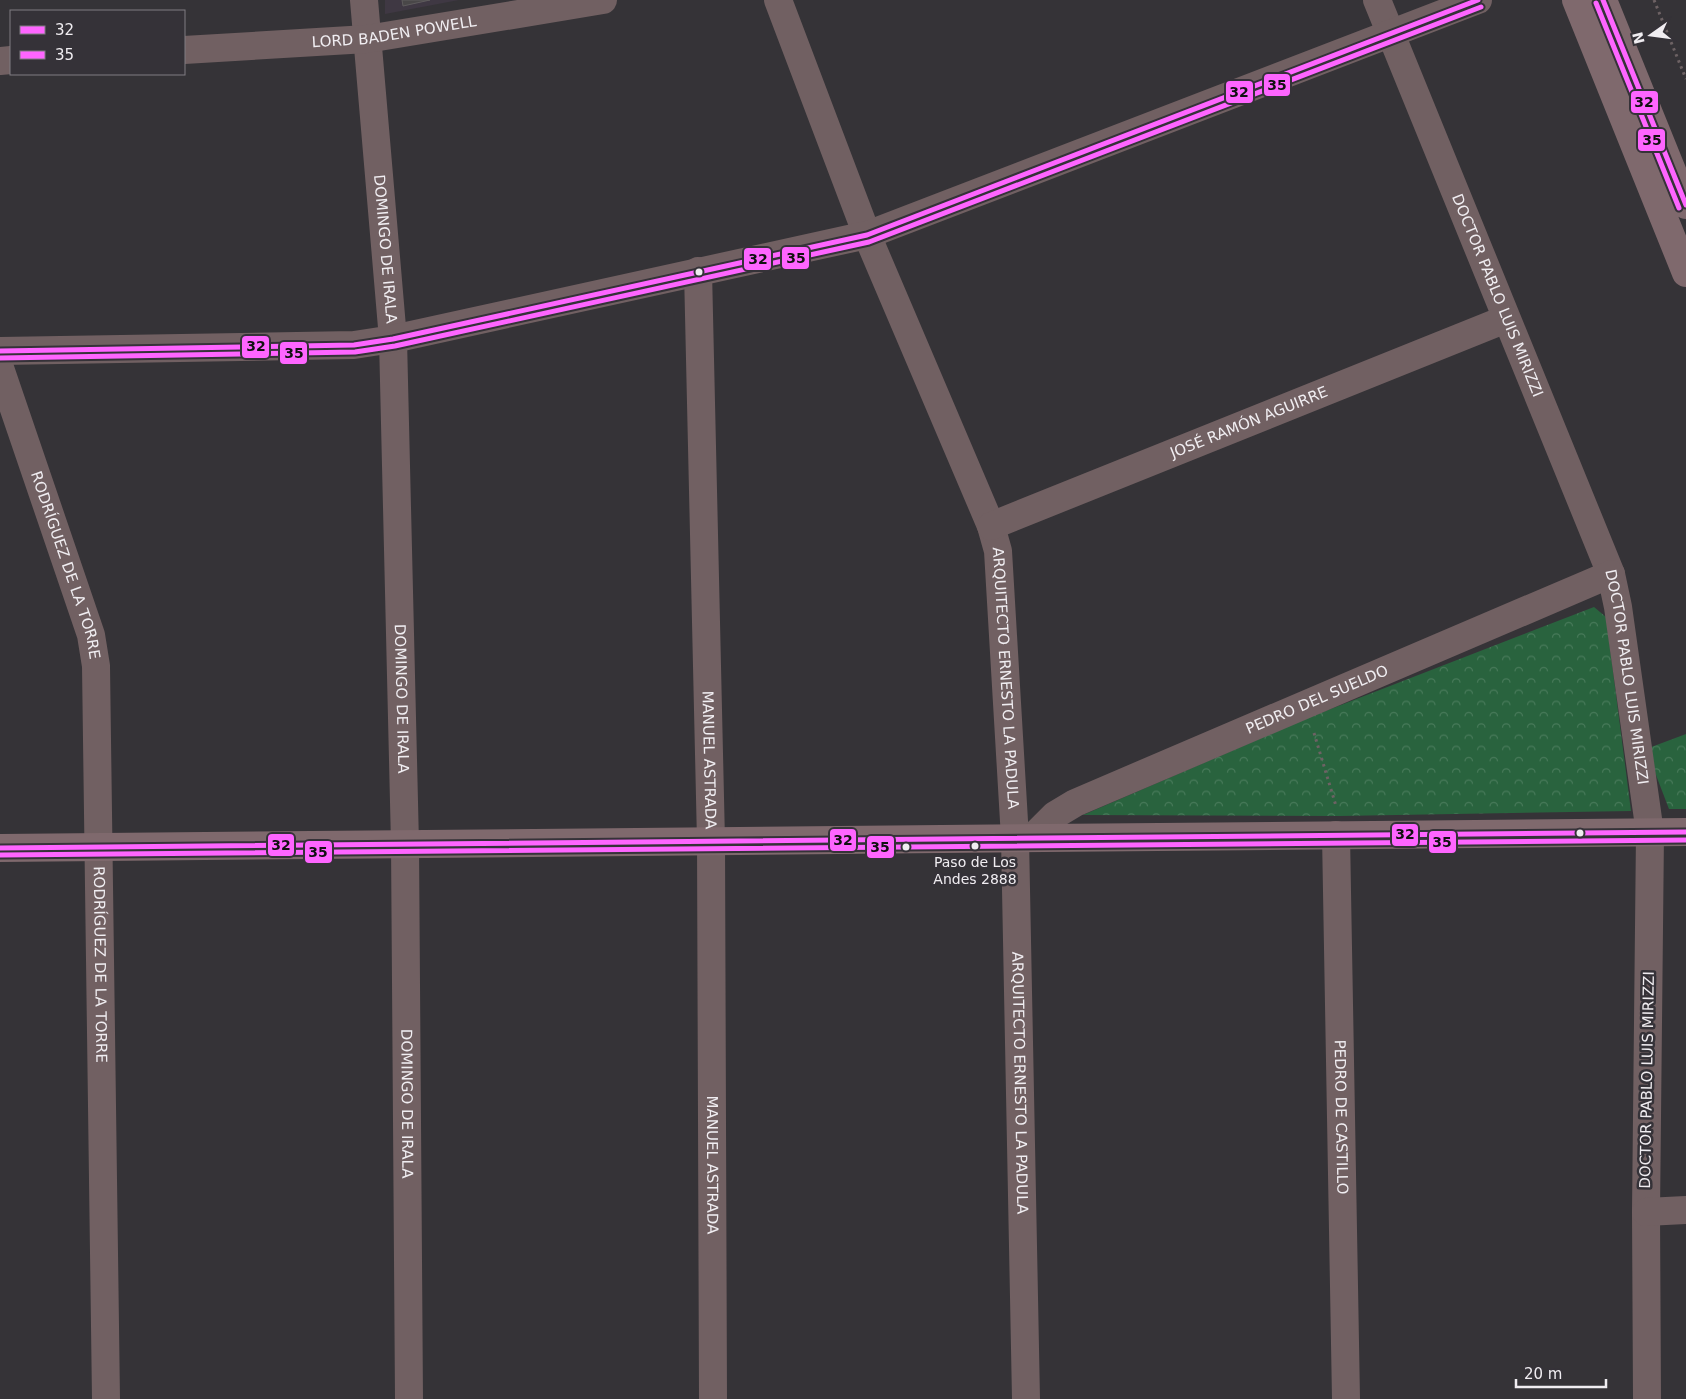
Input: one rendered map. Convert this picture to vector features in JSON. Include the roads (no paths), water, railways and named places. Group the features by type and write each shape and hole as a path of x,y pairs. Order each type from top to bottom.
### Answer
{"main road":[{"path":"1576,0 1686,273"},
{"path":"1603,0 1686,205"},
{"path":"0,848 1686,832"}],"street":[{"name":"DOMINGO DE IRALA","path":"364,0 393,339 405,844 409,1399"},
{"name":"LORD BADEN POWELL","path":"185,50 367,39 603,0"},
{"name":"ARQUITECTO ERNESTO LA PADULA","path":"778,0 867,235 991,526 998,551 1023,838 1026,1399"},
{"name":"DOCTOR PABLO LUIS MIRIZZI","path":"1377,0 1611,574 1618,607 1650,833 1646,1212 1647,1399"},
{"path":"0,351 354,345 393,339 867,235 1478,0"},
{"name":"MANUEL ASTRADA","path":"698,271 711,841 713,1399"},
{"name":"JOSÉ RAMÓN AGUIRRE","path":"991,526 1506,318"},
{"name":"RODRÍGUEZ DE LA TORRE","path":"0,368 91,635 96,666 106,1399"},
{"name":"PEDRO DEL SUELDO","path":"1023,838 1075,803 1611,574"},
{"name":"PEDRO DE CASTILLO","path":"1336,835 1346,1399"},
{"path":"1646,1212 1686,1210"}],"place":[{"name":"Paso de Los Andes 2888","path":"975,846"}]}
